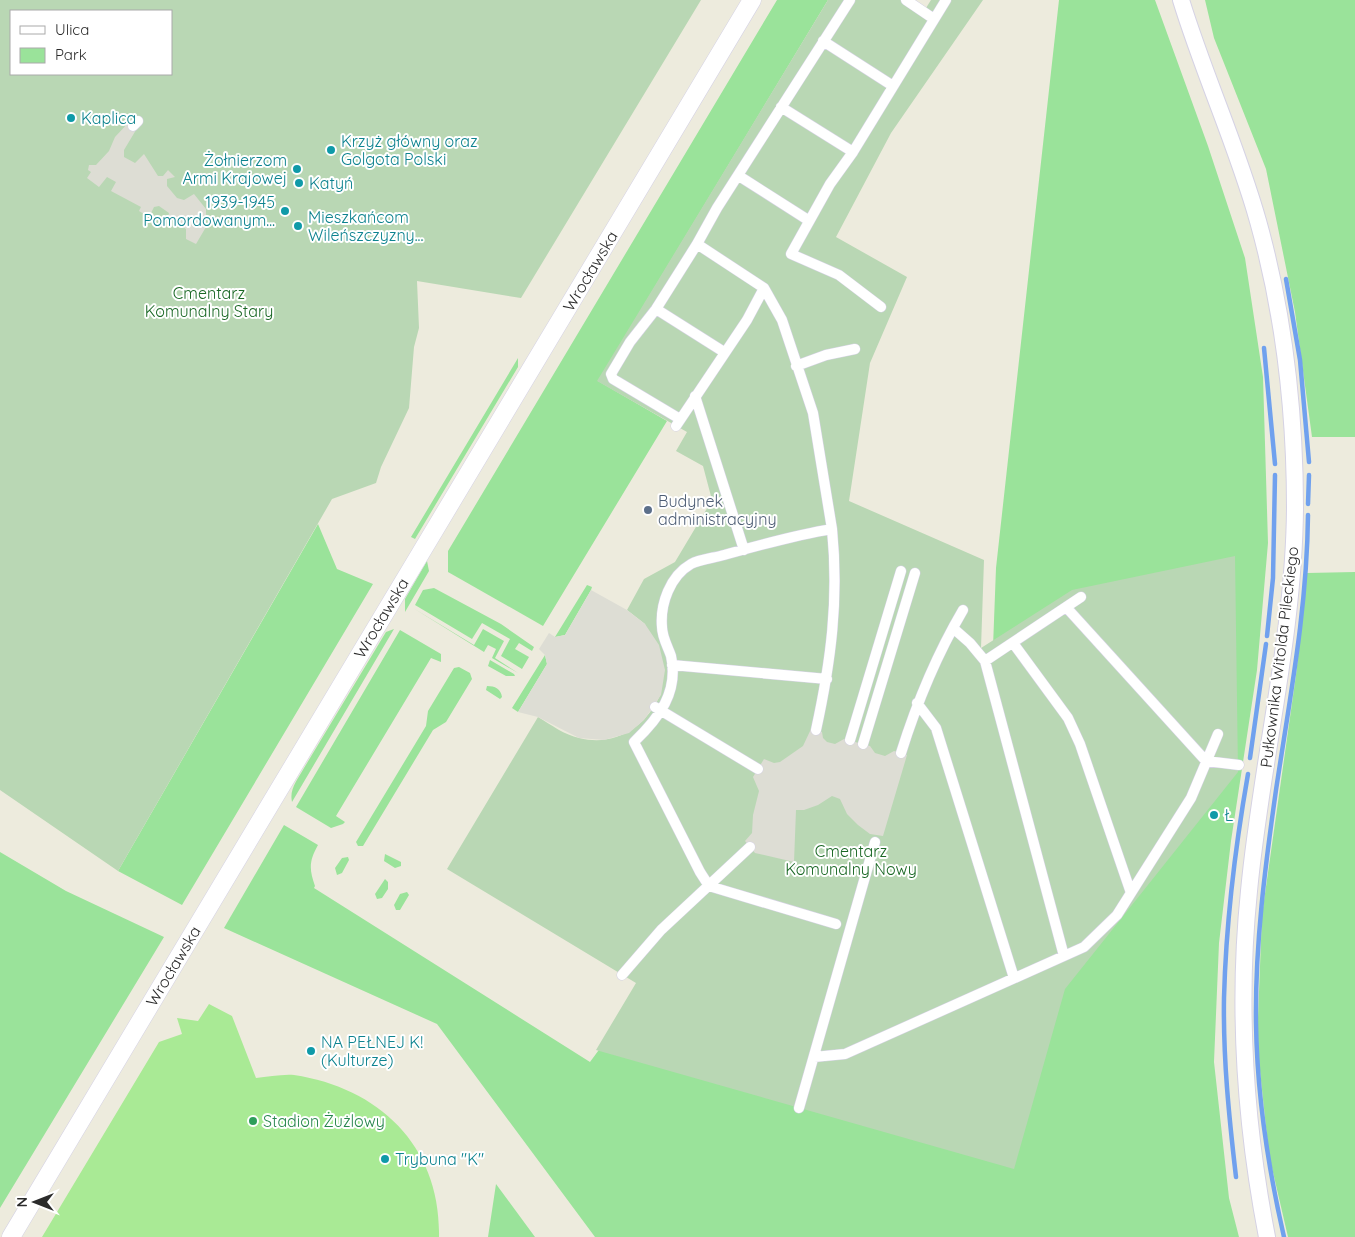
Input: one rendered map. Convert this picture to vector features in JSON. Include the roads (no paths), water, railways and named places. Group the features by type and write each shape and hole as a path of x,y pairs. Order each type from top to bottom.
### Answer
{"main road":[{"name":"Wrocławska","path":"11,1237 752,0"}],"street":[{"path":"764,288 747,320 678,423 611,377 630,342 656,309 717,208 850,0"},
{"path":"906,0 934,19"},
{"path":"881,307 840,275 791,254 808,220 853,152 946,0"},
{"name":"Pułkownika Witolda Pileckiego","path":"1181,0 1230,134 1258,222 1279,313 1290,390 1295,510 1290,588 1279,684 1249,890 1243,977 1243,1048 1249,1117 1255,1170 1268,1237"},
{"path":"823,41 893,86"},
{"path":"781,107 853,152"},
{"path":"739,176 808,220"},
{"path":"697,244 764,288 782,320 813,413 836,562 833,639 816,730"},
{"path":"656,309 724,352"},
{"path":"796,366 826,355 856,349"},
{"path":"695,396 744,550"},
{"path":"832,529 808,533 691,564 675,579 663,603 662,628 674,676 650,727 634,742 700,872 709,886 836,924"},
{"path":"850,740 901,571"},
{"path":"863,744 915,573"},
{"path":"985,661 1081,597"},
{"path":"1066,607 1206,761 1239,765"},
{"path":"901,753 917,703 932,668 963,610"},
{"path":"953,628 970,643 985,661 1064,956"},
{"path":"1013,643 1070,723 1080,744 1131,892"},
{"path":"672,665 827,679"},
{"path":"917,703 936,728 1014,978"},
{"path":"660,705 758,769"},
{"path":"814,1057 845,1054 1084,947 1117,915 1191,798 1218,734"},
{"path":"800,1108 875,842"},
{"path":"622,975 660,930 750,847"}],"waterway":[{"path":"1286,279 1300,360 1309,462"},
{"path":"1264,348 1275,464"},
{"path":"1267,636 1273,578 1275,475"},
{"path":"1308,504 1309,475"},
{"path":"1284,1237 1268,1158 1261,1104 1257,1050 1256,994 1259,935 1265,877 1305,585 1308,515"},
{"path":"1250,758 1266,644"},
{"path":"1236,1177 1227,1088 1224,998 1232,886 1248,774"}],"place":[{"name":"Kaplica","path":"71,118"},
{"name":"Krzyż główny oraz Golgota Polski","path":"331,150"},
{"name":"Żołnierzom Armi Krajowej","path":"297,169"},
{"name":"Katyń","path":"299,183"},
{"name":"1939-1945 Pomordowanym...","path":"285,211"},
{"name":"Mieszkańcom Wileńszczyzny...","path":"298,226"},
{"name":"Budynek administracyjny","path":"648,510"},
{"name":"Ł","path":"1214,815"},
{"name":"NA PEŁNEJ K! (Kulturze)","path":"311,1051"},
{"name":"Stadion Żużlowy","path":"253,1121"},
{"name":"Trybuna \"K\"","path":"385,1159"}],"park label":[{"name":"Cmentarz Komunalny Stary","path":"209,302"},
{"name":"Cmentarz Komunalny Nowy","path":"851,860"}]}
